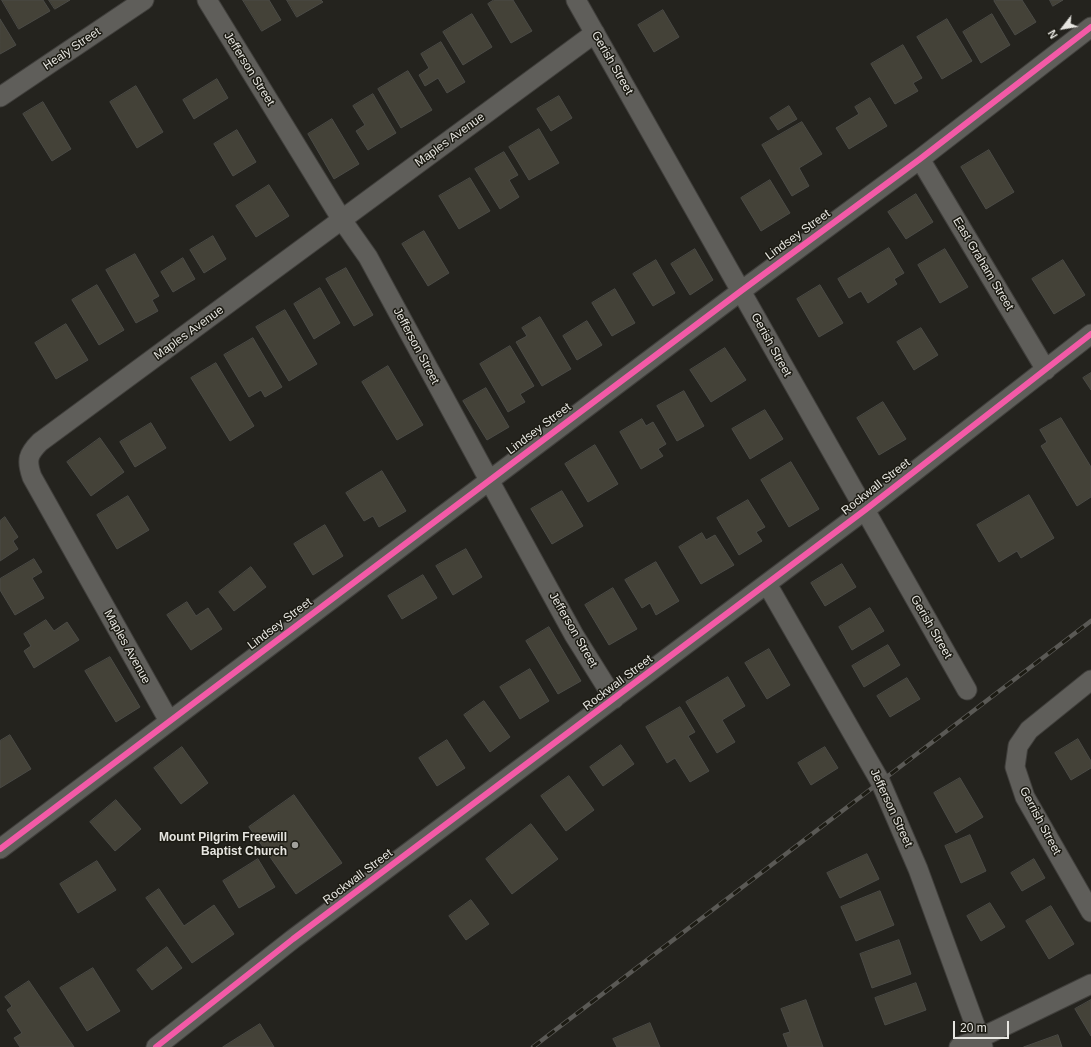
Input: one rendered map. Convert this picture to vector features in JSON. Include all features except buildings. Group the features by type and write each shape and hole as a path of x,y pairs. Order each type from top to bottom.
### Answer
{"street":[{"name":"Healy Street","path":"0,97 144,0"},
{"name":"Jefferson Street","path":"207,0 342,220 368,257 574,635 614,699"},
{"name":"Gerish Street","path":"576,0 967,690"},
{"name":"Lindsey Street","path":"0,849 741,291 920,159 1091,27"},
{"name":"Maples Avenue","path":"169,721 32,477 28,467 28,458 31,451 40,442 595,33"},
{"name":"East Graham Street","path":"920,159 1046,370"},
{"name":"Rockwall Street","path":"156,1047 293,939 865,510 1091,334"},
{"name":"Jefferson Street","path":"767,584 880,781 918,869 982,1043"},
{"name":"Gerrish Street","path":"1091,680 1029,730 1018,746 1015,768 1025,797 1091,912"},
{"path":"959,1047 982,1043 1091,984"}],"railway":[{"path":"533,1047 1091,621"}],"cycle path":[{"path":"0,849 741,291 920,159 1091,27"},
{"path":"156,1047 293,939 865,510 1091,334"}],"place":[{"name":"Mount Pilgrim Freewill Baptist Church","path":"295,845"}]}
